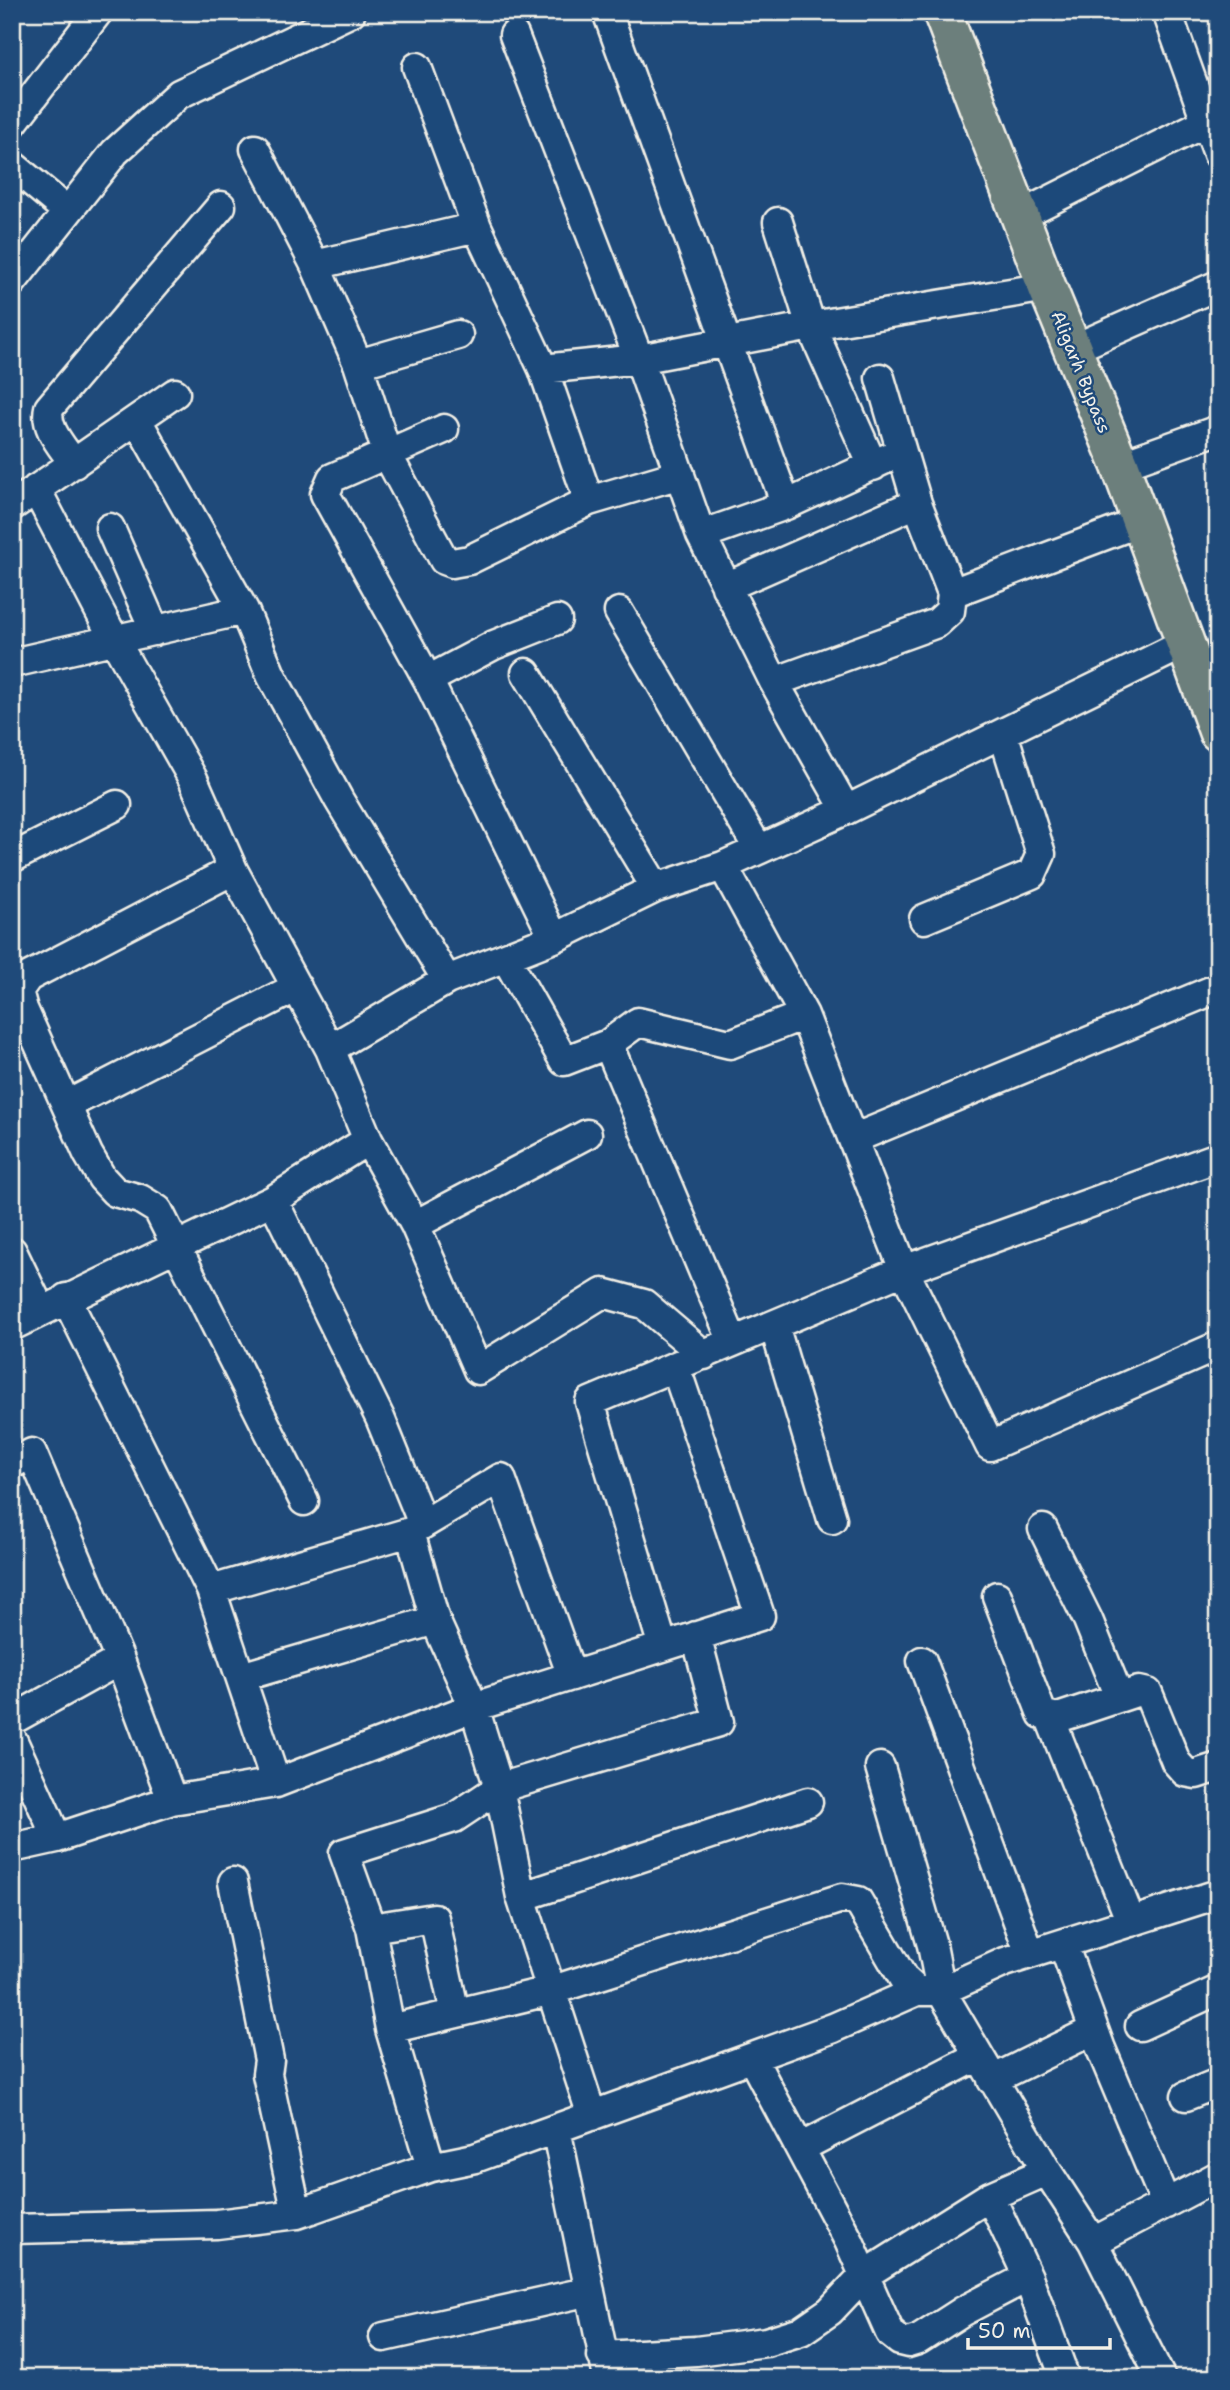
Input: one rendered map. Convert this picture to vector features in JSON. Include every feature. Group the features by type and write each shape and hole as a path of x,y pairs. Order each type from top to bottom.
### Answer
{"main road":[{"name":"Aligarh Bypass","path":"943,13 1019,216 1120,465 1184,644 1211,693 1218,732"}],"street":[{"path":"12,124 97,12"},
{"path":"12,282 115,152 179,94 351,12"},
{"path":"607,12 786,505"},
{"path":"1167,12 1218,154"},
{"path":"514,35 639,359 701,535 774,682 846,810"},
{"path":"417,67 477,227 543,369 589,501"},
{"path":"1019,216 1206,122"},
{"path":"255,149 314,265 358,364 388,456 439,555 452,563 469,560 589,501 680,474"},
{"path":"12,165 67,211"},
{"path":"74,464 51,429 47,418 49,408 221,206"},
{"path":"778,222 811,326 873,466"},
{"path":"314,265 477,227"},
{"path":"1073,349 1218,285"},
{"path":"543,369 639,359 811,326 1047,287"},
{"path":"358,364 458,335"},
{"path":"774,682 937,623 950,611 952,593 917,503 880,378"},
{"path":"12,506 175,393"},
{"path":"137,420 244,610 271,676 339,800 447,979"},
{"path":"444,429 388,456 332,478 326,494 428,680 554,938"},
{"path":"1120,465 1218,430"},
{"path":"701,535 786,505 902,451"},
{"path":"36,489 115,640 193,779 233,870 330,1049 368,1140 415,1225 478,1370 603,1293 644,1304 704,1354"},
{"path":"726,587 917,503"},
{"path":"952,593 1140,522"},
{"path":"110,528 155,631"},
{"path":"12,663 244,610"},
{"path":"619,612 758,848"},
{"path":"428,680 494,645 557,620"},
{"path":"330,1049 447,979 554,938 656,888 723,866 846,810 1184,644"},
{"path":"526,673 656,888"},
{"path":"924,919 1032,874 1039,864 1041,854 1003,733"},
{"path":"14,854 117,805"},
{"path":"723,866 804,1014 905,1270 990,1446 1218,1346"},
{"path":"233,870 28,977 18,991 23,1009 88,1154 102,1178 116,1192 140,1199 158,1210 179,1246 304,1501"},
{"path":"506,958 564,1061 608,1044 638,1021 730,1044 804,1014"},
{"path":"67,1105 296,987"},
{"path":"853,1139 1218,988"},
{"path":"608,1044 733,1342"},
{"path":"415,1225 587,1134"},
{"path":"12,1326 273,1200 368,1140"},
{"path":"663,1647 590,1402 905,1270 1218,1157"},
{"path":"273,1200 380,1418 417,1528 435,1620 474,1707 499,1788 521,1897 592,2116"},
{"path":"12,1251 41,1311"},
{"path":"66,1298 211,1590 276,1783"},
{"path":"775,1325 832,1519"},
{"path":"12,1848 57,1838 172,1800 276,1783 474,1707 760,1616 675,1366"},
{"path":"12,1464 32,1453 120,1660 172,1800"},
{"path":"211,1590 417,1528 501,1478 572,1676"},
{"path":"1043,1529 1088,1620 1119,1697"},
{"path":"998,1596 1035,1701 1042,1714 1050,1718 1131,1922"},
{"path":"241,1677 435,1620"},
{"path":"430,2167 390,2029 371,1928 344,1853 454,1818 499,1788 719,1722 696,1636"},
{"path":"12,1720 120,1660"},
{"path":"922,1661 1030,1954"},
{"path":"1050,1718 1139,1691 1148,1693 1176,1762 1185,1772 1196,1774 1218,1767"},
{"path":"12,1739 57,1838"},
{"path":"880,1767 932,1945 929,1991"},
{"path":"521,1897 808,1802"},
{"path":"233,1882 269,2060 267,2074 297,2214"},
{"path":"12,2229 217,2224 297,2214 430,2167 475,2158 752,2058 1005,1962 1218,1894"},
{"path":"390,2029 553,1990 842,1898 858,1901 903,1978 929,1991 978,2056 1093,2242 1161,2378"},
{"path":"371,1928 434,1918 455,2013"},
{"path":"1063,1944 1094,2030 1166,2204"},
{"path":"1140,2026 1218,1990"},
{"path":"992,2080 1094,2030"},
{"path":"800,2148 978,2056"},
{"path":"752,2058 849,2241 890,2333 900,2342 908,2343 1028,2277"},
{"path":"1186,2096 1218,2083"},
{"path":"556,2129 605,2367 766,2342 801,2331 830,2311 863,2276 990,2196 1047,2171"},
{"path":"1093,2242 1218,2176"},
{"path":"990,2196 1028,2277 1065,2378"},
{"path":"384,2337 590,2291"}]}
